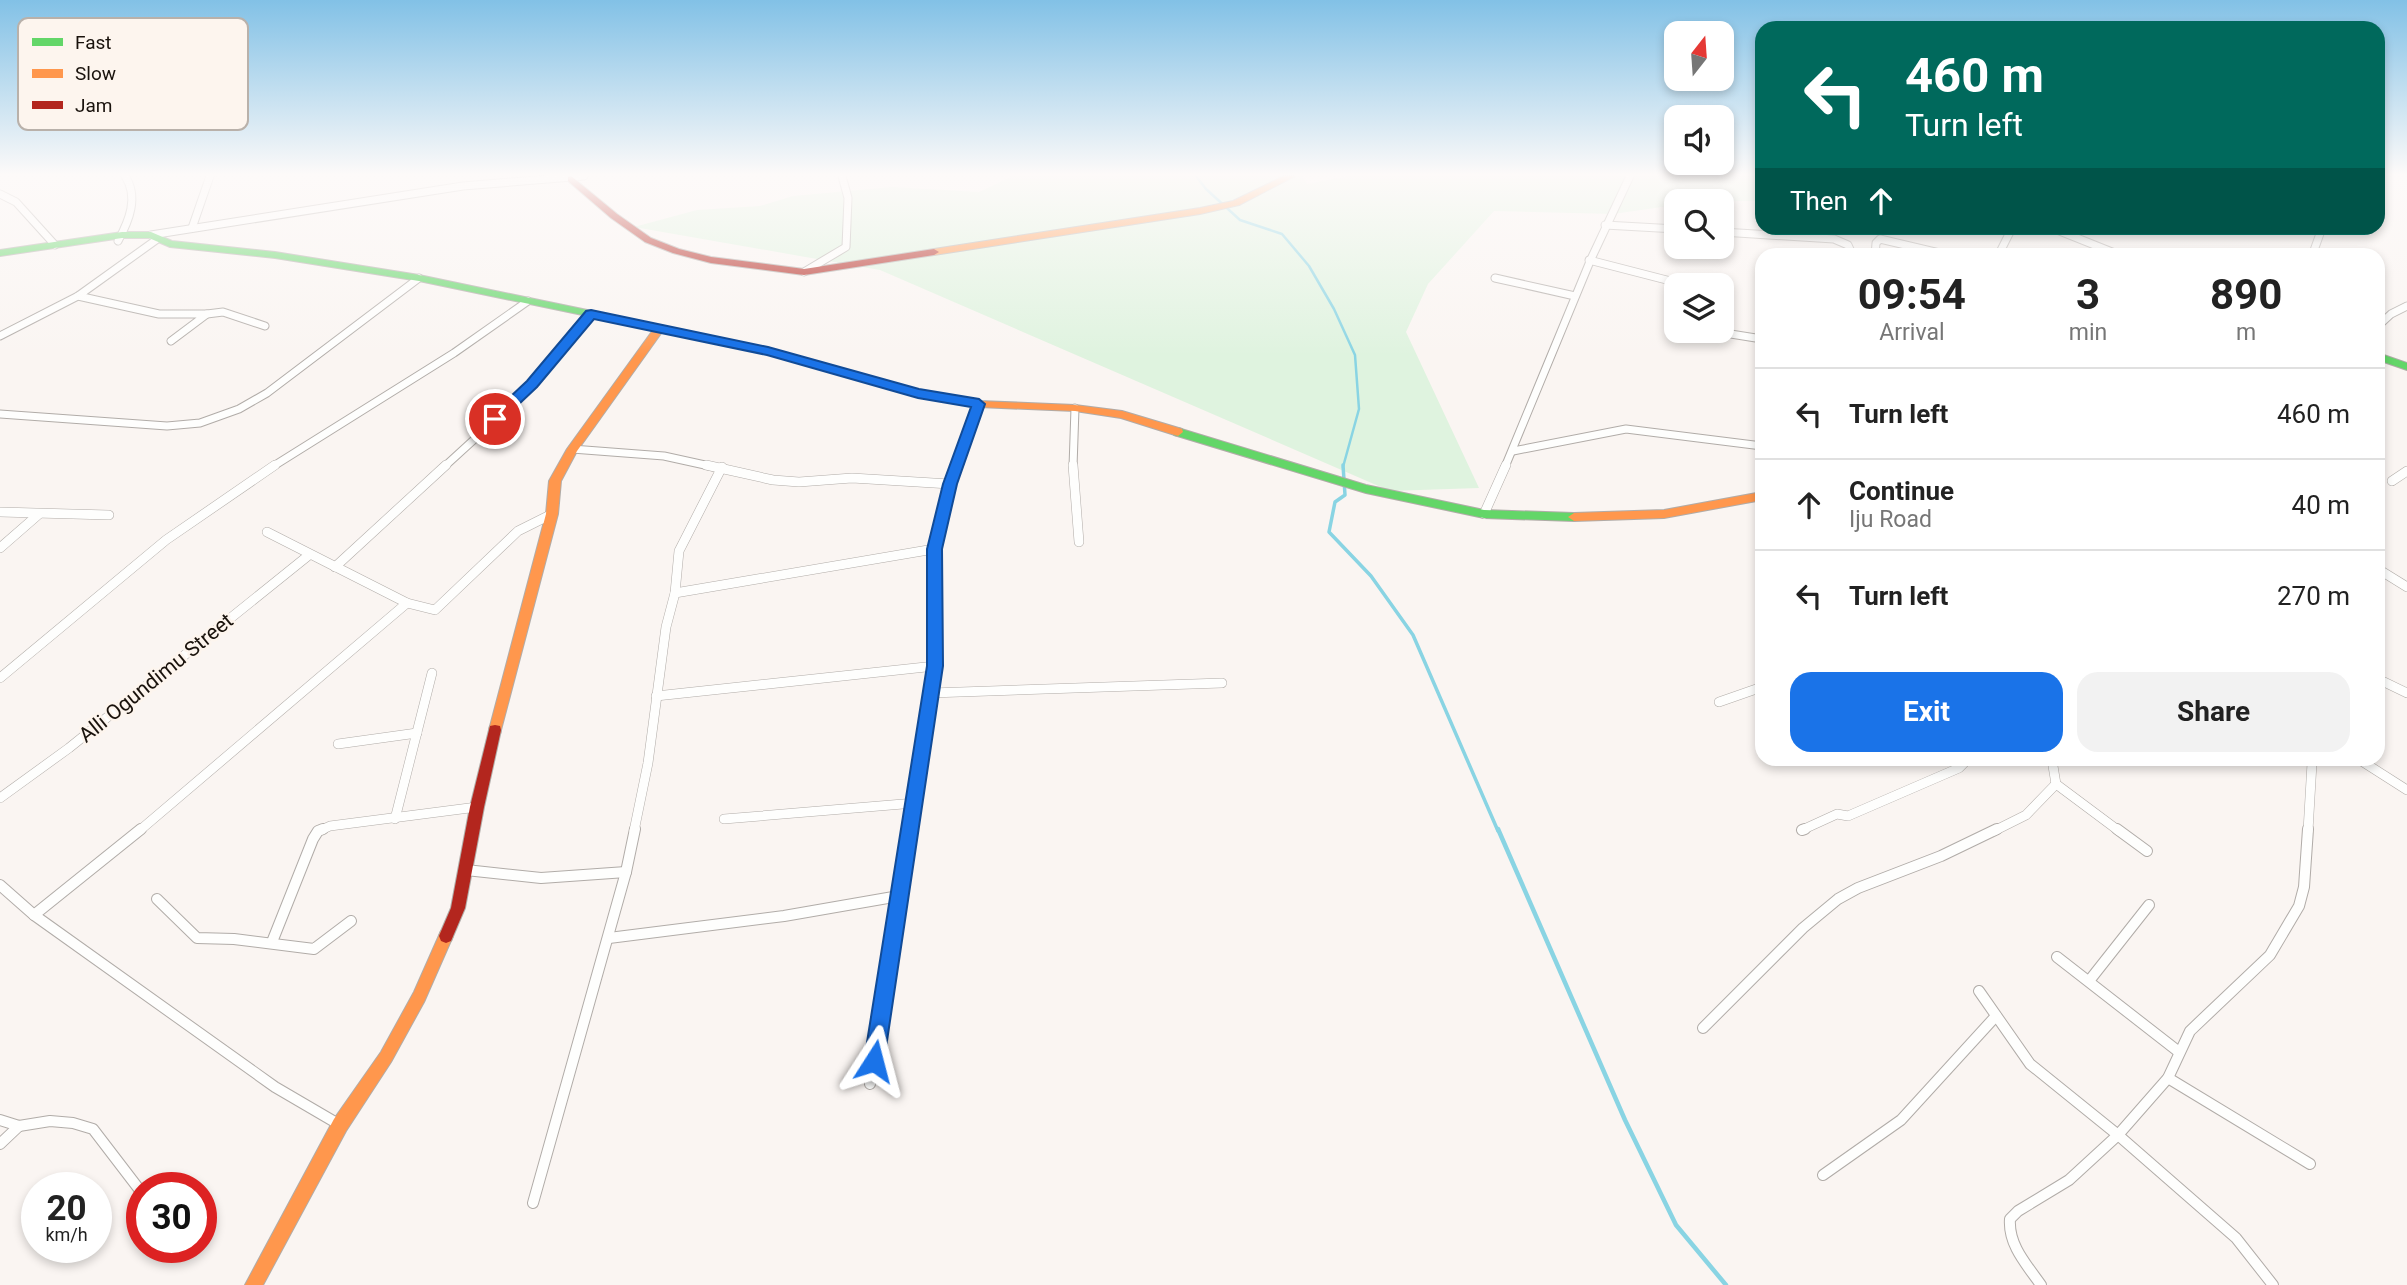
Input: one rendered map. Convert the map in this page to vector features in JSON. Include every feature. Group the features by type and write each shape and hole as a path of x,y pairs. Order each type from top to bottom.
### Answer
{"main road":[{"path":"0,255 55,245 137,236 153,237 170,244 350,265 768,351 918,394 979,404 1075,408 1122,415 1366,489 1484,514 1599,518 1664,514 1755,497"},
{"path":"645,236 663,247 759,267 804,272 1038,236"},
{"path":"0,255 120,238"},
{"path":"254,1285 340,1125 386,1057 419,997 458,908 477,807 514,647 552,514 555,481 572,449 611,392 660,328"},
{"path":"2385,359 2407,367"}],"street":[{"path":"47,236 55,245"},
{"path":"0,336 78,296 157,236"},
{"path":"804,272 846,247 846,236"},
{"path":"1484,514 1513,451 1600,236"},
{"path":"1804,236 1825,237 1848,245 1849,248"},
{"path":"2072,236 2102,248"},
{"path":"1876,248 1880,239 1918,248"},
{"path":"1590,260 1664,278"},
{"path":"0,414 148,425 200,423 239,409 267,393 419,278"},
{"path":"1495,278 1575,296"},
{"path":"78,296 148,311 195,316 223,312 265,326"},
{"path":"0,678 223,498 426,373 528,301"},
{"path":"2385,320 2407,306"},
{"path":"171,341 207,314"},
{"path":"335,567 513,403 591,314"},
{"path":"1734,335 1755,338"},
{"path":"870,1084 935,666 934,549 950,484 979,404"},
{"path":"1075,408 1073,481 1079,542"},
{"path":"1513,451 1626,429 1755,445"},
{"path":"572,449 664,456 773,480 799,482 852,478 950,484"},
{"path":"533,1203 626,872 648,763 666,626 675,593 679,551 722,467"},
{"path":"2392,481 2407,471"},
{"path":"0,512 110,515"},
{"path":"0,548 39,514"},
{"path":"267,532 407,603 435,610 518,531 552,514"},
{"path":"675,593 934,549"},
{"name":"Alli Ogundimu Street","path":"0,798 69,748 309,555"},
{"path":"2385,573 2407,587"},
{"path":"34,915 141,829 407,603"},
{"path":"656,696 935,666"},
{"path":"395,819 432,673"},
{"path":"931,693 1222,683"},
{"path":"2385,683 2407,694"},
{"path":"1719,702 1755,690"},
{"path":"338,744 417,733"},
{"path":"1802,830 1837,814 1848,816 1961,766"},
{"path":"2053,766 2056,784 2147,851"},
{"path":"2041,1285 2015,1249 2009,1232 2010,1219 2018,1211 2069,1180 2118,1135 2168,1077 2190,1031 2270,955 2299,906 2304,887 2312,766"},
{"path":"2369,766 2407,790"},
{"path":"1703,1028 1803,928 1839,899 1858,888 1941,856 2026,815 2056,784"},
{"path":"724,819 915,803"},
{"path":"272,942 318,831 330,826 477,807"},
{"path":"466,870 541,878 626,872"},
{"path":"0,885 34,915 275,1087 340,1125"},
{"path":"609,938 784,916 899,896"},
{"path":"157,899 197,938 272,942 314,949 351,920"},
{"path":"2089,981 2149,905"},
{"path":"2057,957 2179,1052"},
{"path":"1979,991 2030,1064 2118,1135 2236,1238 2273,1285"},
{"path":"1823,1175 1901,1120 1996,1016"},
{"path":"2168,1077 2310,1164"},
{"path":"0,1120 19,1126 50,1121 74,1123 93,1129 126,1172"},
{"path":"0,1143 19,1126"}],"green space":[{"path":"685,236 1471,236 1428,284 1406,332 1479,488 1390,491 880,270"}],"waterway":[{"path":"1284,236 1309,266 1334,309 1355,355 1359,409 1343,467"},
{"path":"1343,467 1345,495 1335,502 1329,532 1371,576 1413,635 1498,831"},
{"path":"1498,829 1625,1120 1676,1225 1726,1285"}],"traffic: fast":[{"path":"0,253 115,236"},
{"path":"153,236 170,244 275,255 419,278 597,315"},
{"path":"2385,359 2407,367"},
{"path":"1178,432 1366,489 1484,514 1574,517"}],"traffic: slow":[{"path":"934,252 1038,236"},
{"path":"597,315 768,351 918,394 979,404 1075,408 1122,415 1178,432"},
{"path":"495,730 552,514 555,481 572,449 660,328"},
{"path":"1574,517 1664,514 1755,497"},
{"path":"254,1285 340,1125 386,1057 419,997 446,936"}],"traffic: jam":[{"path":"642,236 676,251 711,260 804,272 934,252"},
{"path":"446,936 458,908 495,730"}],"route":[{"path":"495,419 532,384 591,314 768,351 918,394 979,404 950,484 934,549 935,666 874,1061"}]}
